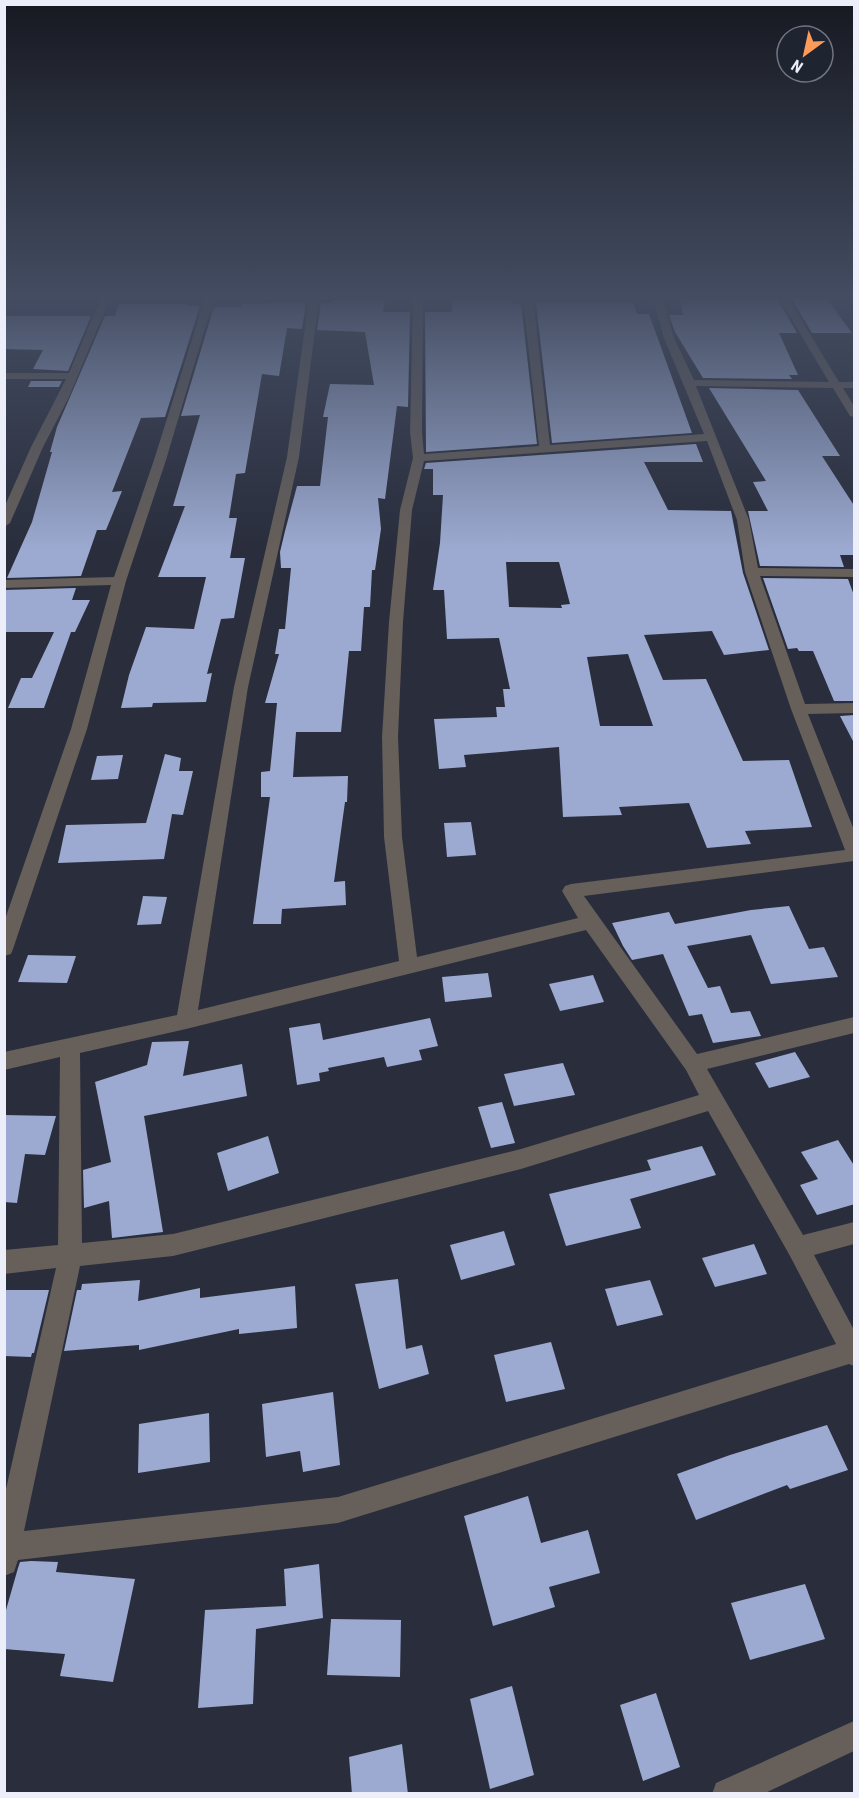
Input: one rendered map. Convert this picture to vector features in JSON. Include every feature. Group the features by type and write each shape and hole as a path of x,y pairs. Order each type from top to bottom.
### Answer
{"street":[{"path":"4,523 37,447 70,382"},
{"path":"4,949 75,740 119,581 184,382"},
{"path":"186,1020 241,687 292,457 302,382"},
{"path":"409,967 393,837 390,737 396,622 406,510 419,458 416,432 417,382"},
{"path":"537,382 545,450"},
{"path":"835,382 855,414"},
{"path":"855,385 690,383 743,520 752,572 799,709 855,850"},
{"path":"419,458 712,438"},
{"path":"752,572 855,573"},
{"path":"4,584 119,581"},
{"path":"799,709 855,708"},
{"path":"70,1047 70,1257 6,1554 338,1510 854,1353 798,1248 693,1064 590,922 571,891 855,855"},
{"path":"4,1061 186,1020 590,922"},
{"path":"693,1064 855,1025"},
{"path":"4,1262 173,1245 521,1159 712,1100"},
{"path":"798,1248 855,1233"},
{"path":"727,1794 855,1736"}],"building":[{"path":"31,382 62,382 59,387 28,387"},
{"path":"76,382 176,382 165,417 141,418 112,492 122,491 106,530 97,530 81,576 7,578 32,522 57,427"},
{"path":"191,382 261,382 245,473 236,474 229,518 237,518 230,558 245,558 234,618 221,619 207,674 212,673 206,702 153,703 152,707 121,708 129,675 146,627 194,629 206,577 158,577 185,506 173,506 200,415 181,416"},
{"path":"373,382 409,382 408,407 397,406 385,499 378,498 381,529 375,570 372,570 370,607 364,607 361,651 349,651 341,732 296,732 293,777 348,776 347,802 345,802 334,882 345,881 346,905 282,909 281,924 253,924 270,797 261,797 261,772 270,771 277,703 265,703 279,654 275,654 279,629 285,629 291,568 281,568 280,552 297,486 320,486 328,417 323,417 330,384 374,385"},
{"path":"425,382 530,382 537,444 426,452"},
{"path":"545,382 674,382 692,433 552,443"},
{"path":"709,388 798,390 840,456 822,456 855,507 855,555 840,555 844,567 760,566 748,511 768,511 753,482 766,481"},
{"path":"696,444 703,462 644,462 668,510 731,511 743,573 769,650 724,655 712,631 644,635 663,680 706,679 743,761 789,760 812,827 745,831 751,844 707,848 689,803 619,807 622,815 563,817 559,747 464,755 466,767 439,769 434,719 497,717 496,707 505,707 503,689 510,689 499,638 447,639 444,590 433,590 440,543 443,495 433,495 433,469 424,469 426,463","holes":["506,562 559,562 570,604 561,605 562,608 509,607","628,654 653,726 600,726 587,657"]},
{"path":"763,578 848,579 855,598 855,701 834,701 813,651 788,649"},
{"path":"76,588 72,600 90,600 75,632 71,632 44,708 8,708 21,678 32,678 54,632 4,632 4,590"},
{"path":"855,715 855,745 840,716"},
{"path":"165,754 181,758 179,771 193,771 183,815 172,814 164,859 58,863 66,825 146,823"},
{"path":"123,755 118,779 91,780 97,756"},
{"path":"471,822 476,855 447,857 444,823"},
{"path":"143,896 167,897 161,924 137,925"},
{"path":"789,906 809,949 824,947 838,977 771,984 751,935 687,946 708,988 720,986 731,1013 750,1011 761,1036 713,1043 702,1014 689,1016 663,954 632,960 612,923 669,912 675,924 751,910"},
{"path":"28,955 76,956 67,983 18,982"},
{"path":"488,973 492,997 445,1002 442,977"},
{"path":"593,975 604,1002 560,1011 549,984"},
{"path":"430,1018 438,1046 419,1050 422,1060 387,1067 384,1057 328,1068 329,1071 319,1073 320,1081 297,1085 289,1028 320,1023 323,1040"},
{"path":"189,1041 183,1076 242,1064 247,1096 144,1116 163,1232 112,1238 109,1201 84,1208 83,1170 111,1162 95,1082 147,1065 152,1042"},
{"path":"795,1052 810,1077 769,1088 755,1063"},
{"path":"563,1063 575,1095 514,1106 504,1074"},
{"path":"502,1102 515,1143 491,1148 478,1107"},
{"path":"4,1115 56,1116 45,1155 25,1154 17,1203 4,1202"},
{"path":"268,1136 279,1173 228,1191 217,1153"},
{"path":"838,1140 855,1167 855,1204 817,1215 800,1185 818,1179 801,1152"},
{"path":"702,1146 716,1175 630,1199 641,1228 566,1246 549,1194 651,1170 647,1160"},
{"path":"504,1231 515,1265 461,1280 450,1245"},
{"path":"754,1244 767,1274 715,1287 702,1258"},
{"path":"398,1279 406,1349 422,1345 429,1374 379,1389 355,1284"},
{"path":"140,1280 138,1301 200,1288 200,1298 295,1286 297,1328 239,1334 239,1329 139,1350 139,1345 64,1351 77,1290 81,1290 82,1284"},
{"path":"650,1280 663,1315 617,1326 605,1289"},
{"path":"4,1290 49,1290 34,1353 31,1357 4,1356"},
{"path":"551,1342 565,1389 506,1402 494,1355"},
{"path":"333,1392 340,1465 303,1472 300,1451 266,1457 262,1404"},
{"path":"209,1413 210,1462 138,1473 139,1424"},
{"path":"827,1425 848,1470 790,1489 787,1485 696,1520 677,1474"},
{"path":"528,1496 541,1543 588,1530 600,1573 549,1587 555,1607 493,1626 464,1516"},
{"path":"20,1562 58,1562 56,1572 135,1579 113,1682 60,1676 65,1654 4,1649 4,1617 18,1568"},
{"path":"319,1564 323,1618 256,1629 253,1704 198,1708 205,1610 286,1606 284,1569"},
{"path":"805,1584 825,1639 750,1660 731,1603"},
{"path":"331,1619 401,1620 400,1677 327,1675"},
{"path":"512,1686 534,1775 490,1789 470,1699"},
{"path":"656,1693 680,1767 643,1781 620,1705"},
{"path":"402,1744 408,1794 352,1794 349,1757"}]}
